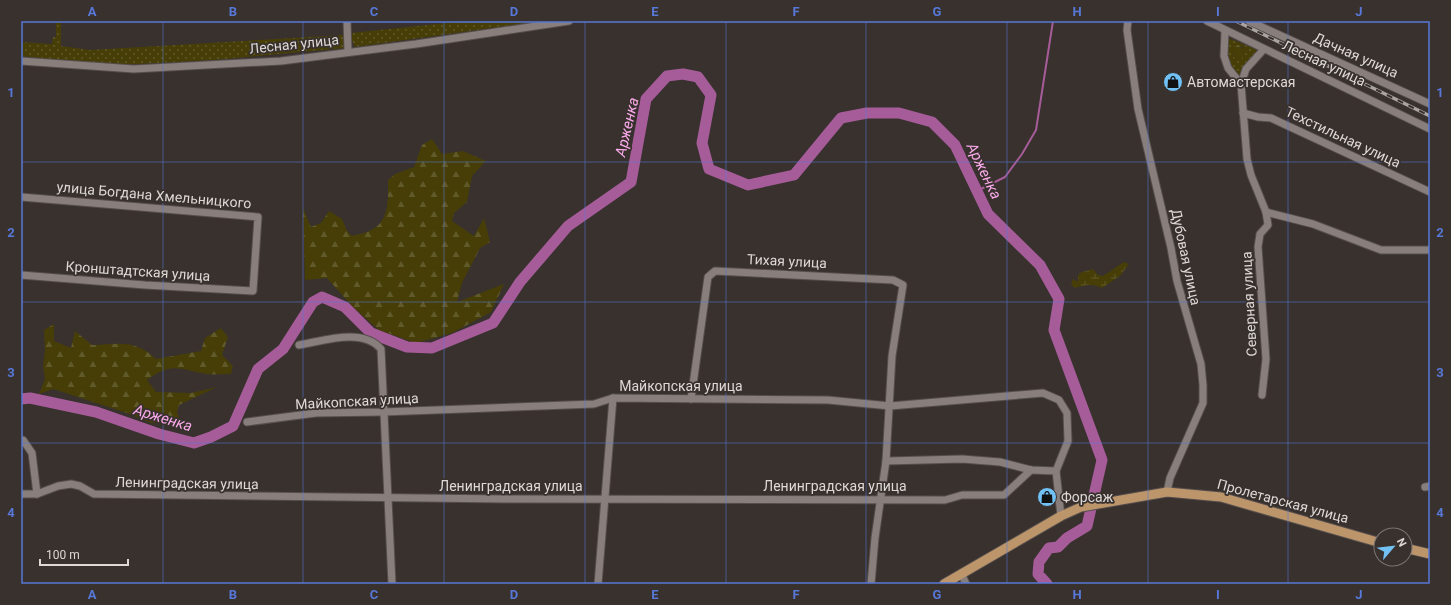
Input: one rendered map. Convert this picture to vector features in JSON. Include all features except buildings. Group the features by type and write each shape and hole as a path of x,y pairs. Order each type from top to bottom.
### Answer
{"main road":[{"name":"Пролетарская улица","path":"944,584 964,580 1061,516 1081,507 1167,492 1221,497 1373,541"},
{"path":"1413,550 1430,554"}],"street":[{"path":"347,21 348,51"},
{"name":"Лесная улица","path":"21,61 134,69 281,61 348,51 424,43 569,21"},
{"name":"Дубовая улица","path":"1128,21 1127,30 1138,109 1171,248 1183,308 1200,364 1203,385 1202,403 1175,463 1167,492"},
{"name":"Лесная улица","path":"1207,21 1430,129"},
{"name":"Дачная улица","path":"1249,21 1430,104"},
{"path":"1225,31 1226,61 1232,73 1241,84"},
{"path":"1264,49 1246,69 1241,84 1251,175 1266,212 1313,224 1381,250 1430,250"},
{"name":"Техстильная улица","path":"1243,113 1258,117 1271,118 1430,192"},
{"name":"улица Богдана Хмельницкого","path":"21,197 258,217 253,291"},
{"name":"Северная улица","path":"1262,395 1266,359 1258,247 1260,234 1268,225 1266,212"},
{"name":"Тихая улица","path":"691,398 708,277 715,271 858,277 893,280 903,285 892,356 890,406"},
{"name":"Кронштадтская улица","path":"21,275 145,285 253,291"},
{"path":"299,345 355,337 375,342 381,349 392,584"},
{"name":"Майкопская улица","path":"247,422 316,413 594,404 613,398 828,400 890,406 1043,393 1059,400 1067,413 1068,441 1056,471"},
{"path":"598,584 613,398"},
{"path":"871,584 880,499 886,461 890,406"},
{"path":"21,440 23,440 32,453 36,494"},
{"path":"886,461 962,459 1000,462 1031,470 1056,471 1061,516"},
{"name":"Ленинградская улица","path":"21,494 36,494 58,486 71,484 80,486 94,494 388,498 945,500 962,495 1004,495 1031,470"}],"green space":[{"path":"56,21 61,21 61,46 90,50 344,35 345,48 214,60 137,64 101,64 21,56 21,42 52,44 53,37 56,37"},
{"path":"465,21 543,21 355,47 352,41 351,33"},
{"path":"1231,39 1255,49 1258,52 1239,77 1227,61 1228,40","holes":["1242,46 1246,52 1239,59 1235,59 1231,49"]},
{"path":"1238,45 1247,51 1240,61 1234,58 1234,54 1230,52 1231,49"},
{"path":"432,139 442,154 463,151 486,161 472,176 467,202 454,213 452,221 474,236 484,218 490,242 480,248 462,283 457,302 504,284 491,312 452,333 416,343 379,330 353,307 327,278 305,280 303,208 311,227 321,223 329,211 342,219 347,231 352,236 371,230 379,225 383,220 388,200 388,180 395,174 414,167 422,145"},
{"path":"1124,262 1129,264 1120,276 1102,288 1095,285 1088,285 1075,288 1071,284 1073,279 1078,282 1078,275 1082,272 1093,269 1098,275 1103,276"},
{"path":"54,324 54,341 71,348 75,331 92,345 126,344 141,348 156,359 201,351 205,338 221,328 228,337 222,355 233,366 231,374 206,374 176,368 163,371 147,380 156,392 191,393 217,387 179,405 177,412 180,421 151,423 127,413 53,389 39,394 45,379 43,366 45,350 44,330"}],"waterway":[{"path":"977,191 1005,177 1022,154 1036,130 1053,21"},
{"name":"Арженка","path":"21,399 30,398 96,412 159,434 194,443 211,437 233,426 258,369 283,349 313,302 322,297 345,307 371,333 407,347 432,348 493,323 520,282 568,226 631,182 646,99 667,76 683,74 698,77 711,95 702,143 709,169 748,185 794,175 841,118 867,113 899,113 932,122 955,145 988,214 1040,265 1059,299 1054,330 1102,460 1087,526 1067,538 1058,547 1049,548 1039,562 1038,574 1047,584"}],"railway":[{"path":"1236,21 1430,116"}],"place":[{"name":"Автомастерская","path":"1173,82"},
{"name":"Форсаж","path":"1047,497"}]}
